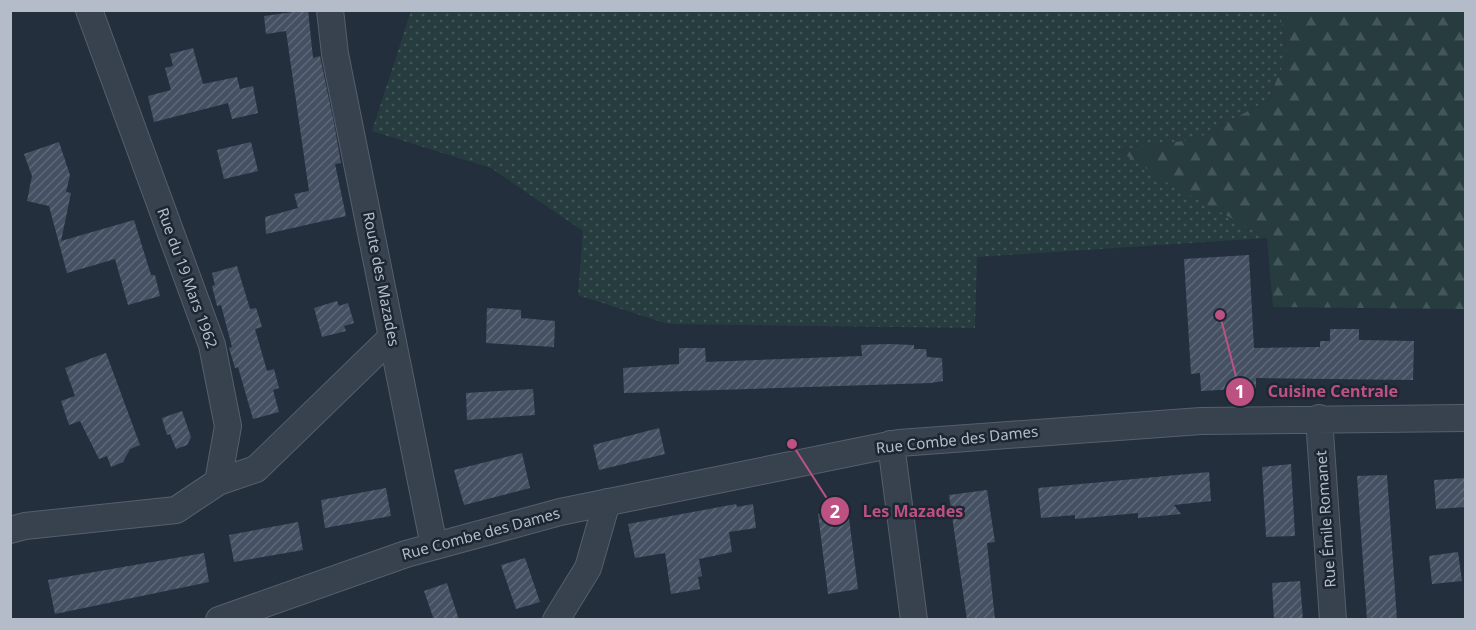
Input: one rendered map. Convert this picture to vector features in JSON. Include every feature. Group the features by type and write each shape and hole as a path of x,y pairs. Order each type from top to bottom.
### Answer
{"street":[{"name":"Rue du 19 Mars 1962","path":"90,10 212,345 228,426 218,482"},
{"name":"Route des Mazades","path":"330,10 335,54 435,546"},
{"path":"10,530 25,526 176,510 218,482 256,469 392,337"},
{"name":"Rue Combe des Dames","path":"219,620 435,546 564,511 891,444 1146,424 1319,418 1466,418"},
{"name":"Rue Émile Romanet","path":"1319,418 1333,620"},
{"path":"891,444 914,620"},
{"path":"556,620 588,568 608,502"}],"green space":[{"path":"411,11 1280,11 1287,56 1268,100 1197,139 1118,150 1169,183 1267,238 977,257 975,328 668,324 578,295 583,231 491,168 372,131"},
{"path":"1280,11 1465,11 1465,309 1273,307 1267,238 1168,183 1118,150 1197,139 1268,100 1287,56"}],"building":[{"path":"308,10 313,58 320,56 334,123 341,163 335,164 346,216 266,234 265,217 298,208 294,194 309,191 286,31 266,34 264,16"},
{"path":"193,48 203,84 237,77 240,89 253,86 258,113 232,119 228,103 154,122 148,96 171,90 165,68 173,66 170,54"},
{"path":"59,142 70,175 66,192 71,193 61,241 134,220 151,275 155,275 160,296 128,305 115,259 67,273 49,206 27,201 32,176 24,154"},
{"path":"251,142 258,171 224,179 217,150"},
{"path":"1249,255 1254,348 1320,347 1320,341 1330,341 1330,329 1359,329 1359,340 1414,341 1413,380 1256,378 1256,388 1201,391 1200,373 1191,374 1184,259"},
{"path":"237,266 250,309 256,308 262,327 255,329 267,371 274,369 279,388 273,390 279,412 253,419 238,367 235,368 229,348 232,347 221,305 217,306 212,286 215,285 212,273"},
{"path":"337,301 339,306 348,303 354,323 344,326 346,331 322,337 314,308"},
{"path":"487,308 521,310 521,318 555,321 554,347 486,343"},
{"path":"861,345 914,345 914,349 926,349 927,357 942,358 943,381 624,393 623,368 679,364 679,348 705,348 706,362 862,356"},
{"path":"106,353 140,445 130,449 123,462 111,467 107,456 99,459 80,421 69,425 61,401 75,396 65,368"},
{"path":"533,389 535,415 467,420 466,393"},
{"path":"182,411 191,437 187,445 176,449 170,434 167,435 162,418"},
{"path":"659,428 665,454 599,470 593,445"},
{"path":"522,453 530,488 464,505 454,470"},
{"path":"1291,464 1295,536 1266,537 1262,467"},
{"path":"1209,472 1211,501 1174,505 1181,514 1138,518 1138,513 1075,519 1075,515 1041,518 1038,488"},
{"path":"1387,475 1397,620 1367,620 1357,476"},
{"path":"1466,478 1466,507 1436,509 1434,480"},
{"path":"386,488 391,516 325,528 321,500"},
{"path":"987,490 995,542 987,543 995,620 967,620 949,495"},
{"path":"736,504 737,507 753,504 756,528 729,532 732,552 699,559 702,576 698,577 700,589 671,594 665,553 635,558 628,524"},
{"path":"848,510 858,589 828,594 818,514"},
{"path":"298,522 303,550 234,562 229,535"},
{"path":"1458,552 1462,581 1432,584 1429,556"},
{"path":"204,553 209,582 55,614 48,580"},
{"path":"525,558 540,602 516,609 501,565"},
{"path":"1300,581 1303,620 1274,620 1272,583"},
{"path":"447,583 459,620 434,620 424,591"}],"place":[{"name":"Cuisine Centrale","path":"1220,315"},
{"name":"Les Mazades","path":"792,444"}]}
